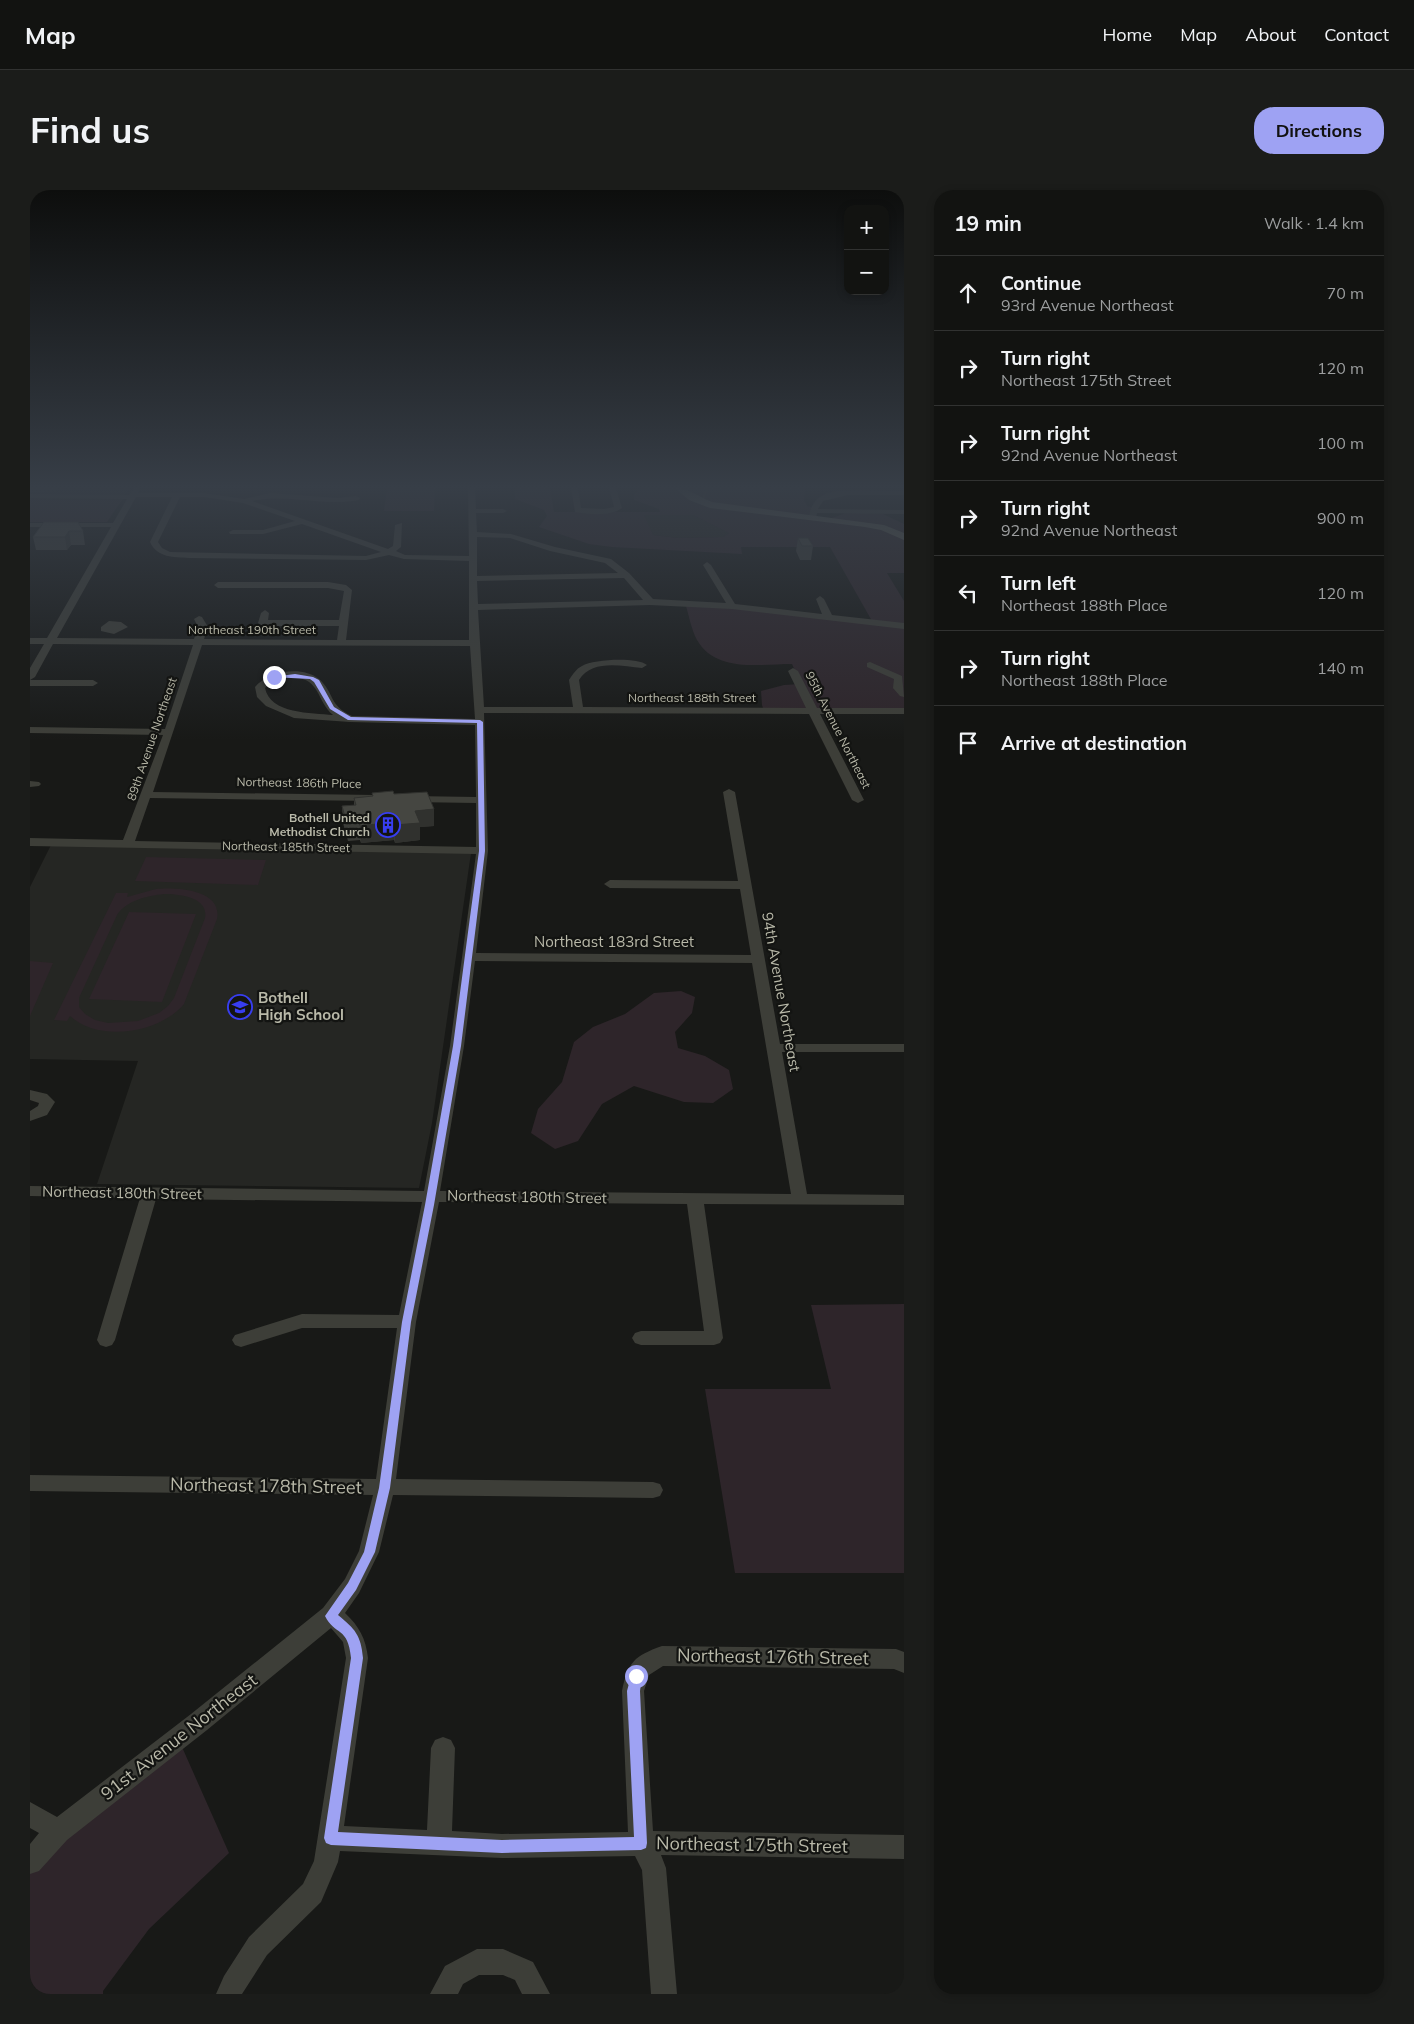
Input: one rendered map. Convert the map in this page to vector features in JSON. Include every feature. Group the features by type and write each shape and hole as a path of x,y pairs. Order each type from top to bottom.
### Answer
{"street":[{"path":"30,677 89,572"},
{"name":"91st Avenue Northeast","path":"30,1862 58,1831 199,1722 331,1616 352,1586 369,1552 385,1488 407,1322 457,1046 482,851 480,716 474,643 474,572"},
{"path":"622,572 650,602"},
{"path":"711,572 732,606"},
{"path":"474,579 626,575"},
{"path":"218,585 335,585 343,587 348,590 341,643"},
{"path":"820,599 828,616"},
{"path":"475,607 650,602 732,606 904,626"},
{"path":"265,613 263,623 344,623"},
{"name":"89th Avenue Northeast","path":"128,844 169,732 203,627 199,619"},
{"path":"105,642 111,631"},
{"name":"Northeast 190th Street","path":"30,641 474,643"},
{"path":"578,710 574,680 583,670 597,664 642,665"},
{"path":"870,665 899,678 898,688 904,694"},
{"name":"95th Avenue Northeast","path":"793,671 858,800"},
{"name":"Northeast 188th Street","path":"350,719 332,708 317,681 312,678 295,675 274,677 264,682 260,687 262,697 270,704 294,715 350,719 480,716 578,710 904,711"},
{"path":"30,684 93,683"},
{"path":"30,730 169,732"},
{"name":"94th Avenue Northeast","path":"730,792 800,1199"},
{"name":"Northeast 186th Place","path":"147,795 384,798"},
{"path":"404,799 481,800"},
{"name":"Northeast 185th Street","path":"30,842 482,851"},
{"path":"610,884 746,885"},
{"name":"Northeast 183rd Street","path":"469,957 759,959"},
{"path":"774,1048 904,1048"},
{"path":"30,1095 42,1096 47,1105 42,1111 30,1116"},
{"name":"Northeast 180th Street","path":"30,1191 431,1197 904,1200"},
{"path":"106,1340 149,1194"},
{"path":"641,1338 714,1338 695,1199"},
{"path":"241,1340 302,1321 407,1322"},
{"name":"Northeast 178th Street","path":"30,1483 653,1490"},
{"path":"230,1994 233,1985 258,1946 312,1893 326,1862 357,1658 356,1642 349,1631 331,1616"},
{"name":"Northeast 176th Street","path":"641,1843 634,1691 636,1676 643,1664 662,1656 896,1659 904,1663"},
{"path":"439,1843 443,1748"},
{"path":"30,1814 58,1831"},
{"name":"Northeast 175th Street","path":"331,1838 502,1846 641,1843 903,1850"},
{"path":"641,1843 654,1868 664,1994"},
{"path":"443,1994 454,1975 477,1962 503,1962 524,1971 537,1994"}],"shaded area":[{"path":"844,572 904,572 887,573 904,601 904,711 764,711 761,691 784,685 801,684 792,664 740,664 715,658 705,651 697,640 685,603 872,621"},
{"name":"Bothell High School","path":"51,845 471,853 432,1123 419,1188 97,1184 138,1061 30,1059 30,887"},
{"path":"146,857 266,860 258,885 135,881"},
{"path":"156,889 174,889 196,892 213,901 217,909 217,919 184,1004 160,1022 145,1028 129,1031 112,1032 97,1030 82,1024 70,1016 67,1021 54,1020 116,893 128,893 127,897","holes":["170,894 192,898 198,901 205,911 205,918 174,998 159,1013 138,1021 108,1023 95,1020 85,1014 79,1007 79,998 117,915 132,902"]},
{"path":"129,912 196,914 162,1002 89,999"},
{"path":"30,961 53,963 30,1016"},
{"path":"681,991 695,997 692,1013 675,1032 678,1048 705,1056 729,1070 733,1089 713,1103 684,1102 634,1086 602,1104 578,1141 555,1149 531,1133 538,1109 562,1082 574,1042 593,1027 625,1014 654,993"},
{"path":"904,1304 904,1573 735,1573 705,1389 831,1389 811,1305"},
{"path":"178,1738 229,1853 149,1929 103,1991 103,1994 30,1994 30,1862"}],"building":[{"path":"393,791 394,794 427,792 434,809 415,811 420,823 394,825 393,822 360,826 359,822 347,824 342,806 356,805 354,798 373,796 372,793"}],"place":[{"name":"Bothell United Methodist Church","path":"388,825"},
{"name":"Bothell High School","path":"240,1007"}],"route":[{"path":"274,677 295,675 312,678 317,681 332,708 337,713 350,719 480,722 482,851 474,917 457,1046 430,1205 407,1322 385,1488 369,1552 352,1586 331,1616 349,1631 356,1642 357,1658 331,1838 502,1846 641,1843 634,1691 636,1676"}]}
